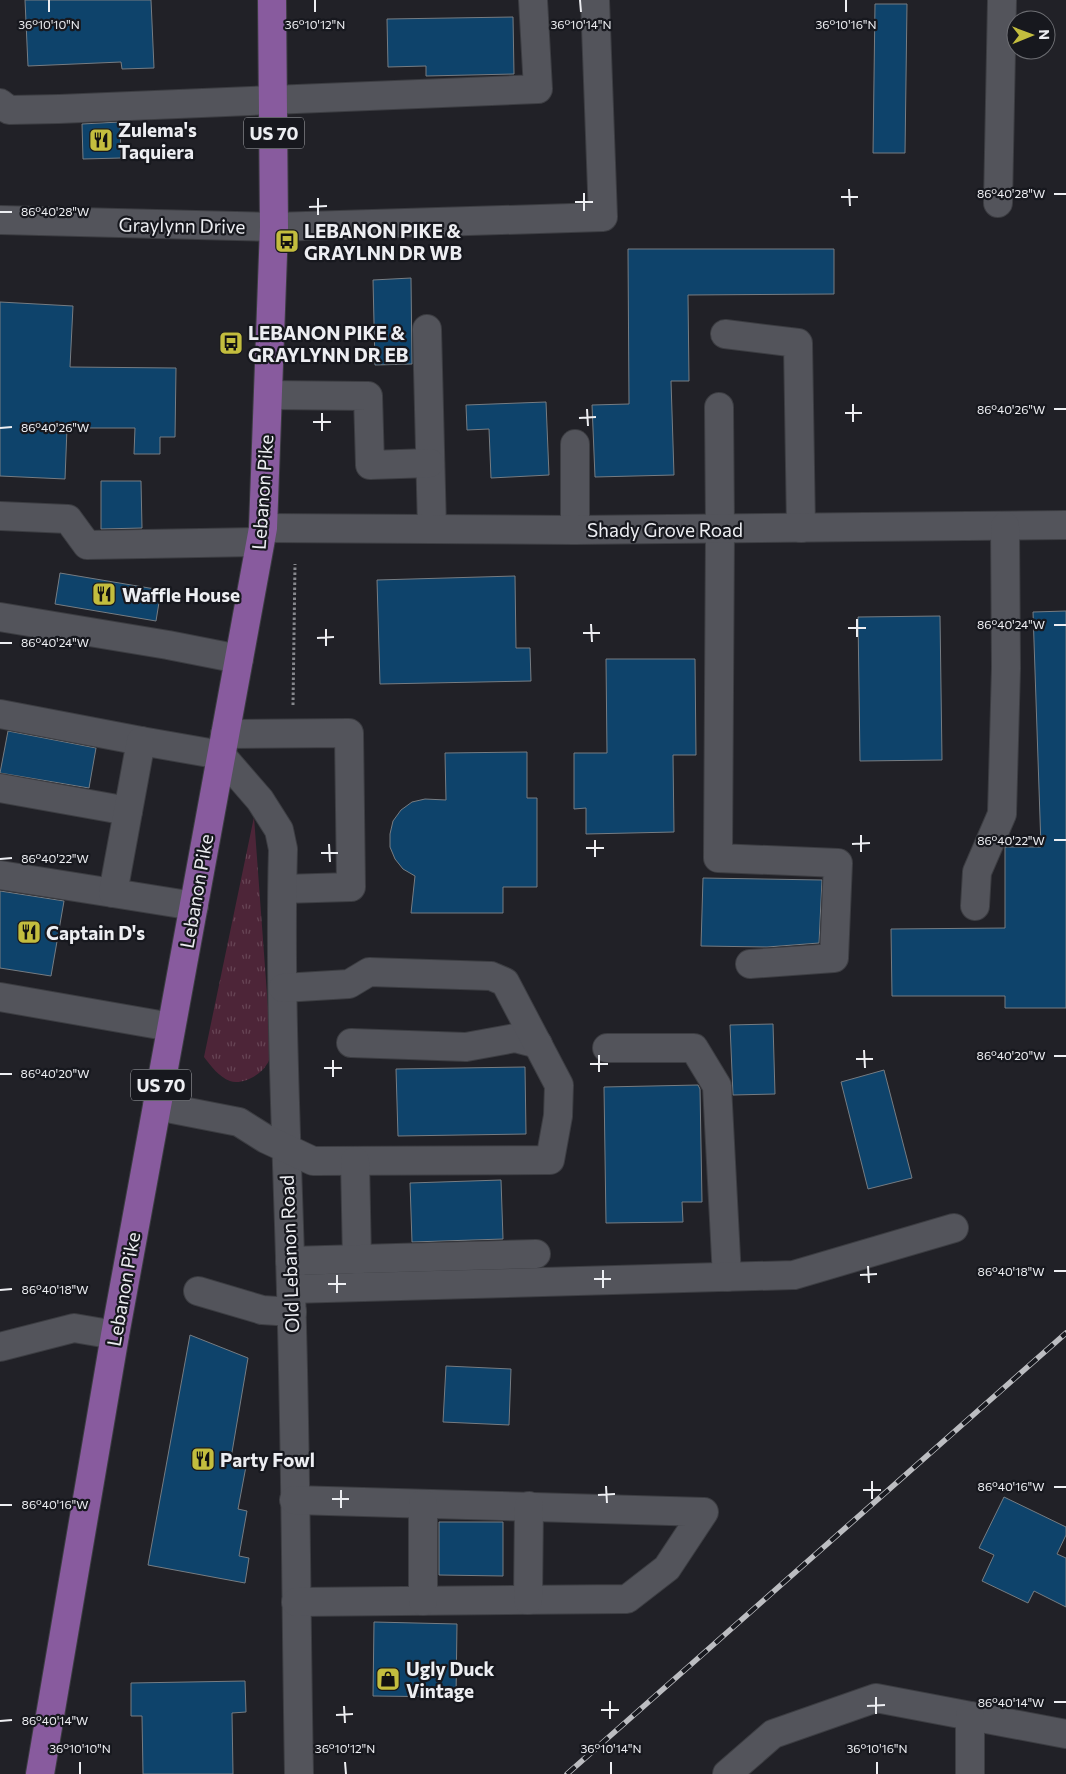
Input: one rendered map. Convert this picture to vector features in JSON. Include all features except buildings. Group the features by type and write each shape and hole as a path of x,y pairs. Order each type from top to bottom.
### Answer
{"main road":[{"name":"Lebanon Pike","path":"40,1774 115,1335 261,535 274,227 272,0"}],"street":[{"path":"0,103 9,110 538,89 533,0"},
{"name":"Graylynn Drive","path":"0,220 274,227 604,217 596,0"},
{"path":"998,203 1002,0"},
{"path":"426,329 432,529"},
{"path":"725,334 798,343 801,528"},
{"path":"268,395 368,396 370,465 430,463"},
{"path":"719,407 718,858 838,863 834,958 750,964"},
{"path":"575,444 576,530"},
{"name":"Shady Grove Road","path":"0,516 68,519 87,545 261,535 432,529 720,530 1066,525"},
{"path":"975,906 977,872 1002,814 1006,668 1006,526"},
{"path":"0,617 238,658"},
{"path":"0,714 141,740 223,744 293,733 349,733 351,887 283,889"},
{"path":"114,893 141,740"},
{"name":"Old Lebanon Road","path":"223,744 279,830 284,849 282,988 291,1301 299,1774"},
{"path":"0,788 128,810"},
{"path":"0,874 194,906"},
{"path":"157,1106 239,1122 266,1139 313,1161 550,1160 558,1116 559,1085 505,982 491,976 369,972 350,984 282,988"},
{"path":"0,997 171,1027"},
{"path":"351,1042 466,1047 515,1038 538,1044"},
{"path":"606,1048 694,1048 717,1086 727,1277"},
{"path":"355,1161 357,1260"},
{"path":"198,1291 262,1310 291,1301 794,1275 954,1228"},
{"path":"290,1261 536,1254"},
{"path":"0,1347 74,1328 115,1335"},
{"path":"294,1500 704,1512 667,1568 627,1599 296,1602"},
{"path":"423,1504 423,1601"},
{"path":"528,1600 529,1506"},
{"path":"727,1774 773,1734 876,1698 1066,1734"},
{"path":"970,1716 970,1774"}],"path":[{"path":"293,733 295,564"}],"green space":[{"path":"254,817 271,1049 269,1061 260,1072 251,1078 235,1082 219,1074 204,1057"}],"railway":[{"path":"567,1774 1066,1333"}],"place":[{"name":"Zulema's Taquiera","path":"101,140"},
{"name":"LEBANON PIKE & GRAYLNN DR WB","path":"287,241"},
{"name":"LEBANON PIKE & GRAYLYNN DR EB","path":"231,343"},
{"name":"Waffle House","path":"104,594"},
{"name":"Captain D's","path":"29,932"},
{"name":"Party Fowl","path":"203,1459"},
{"name":"Ugly Duck Vintage","path":"388,1679"}]}
